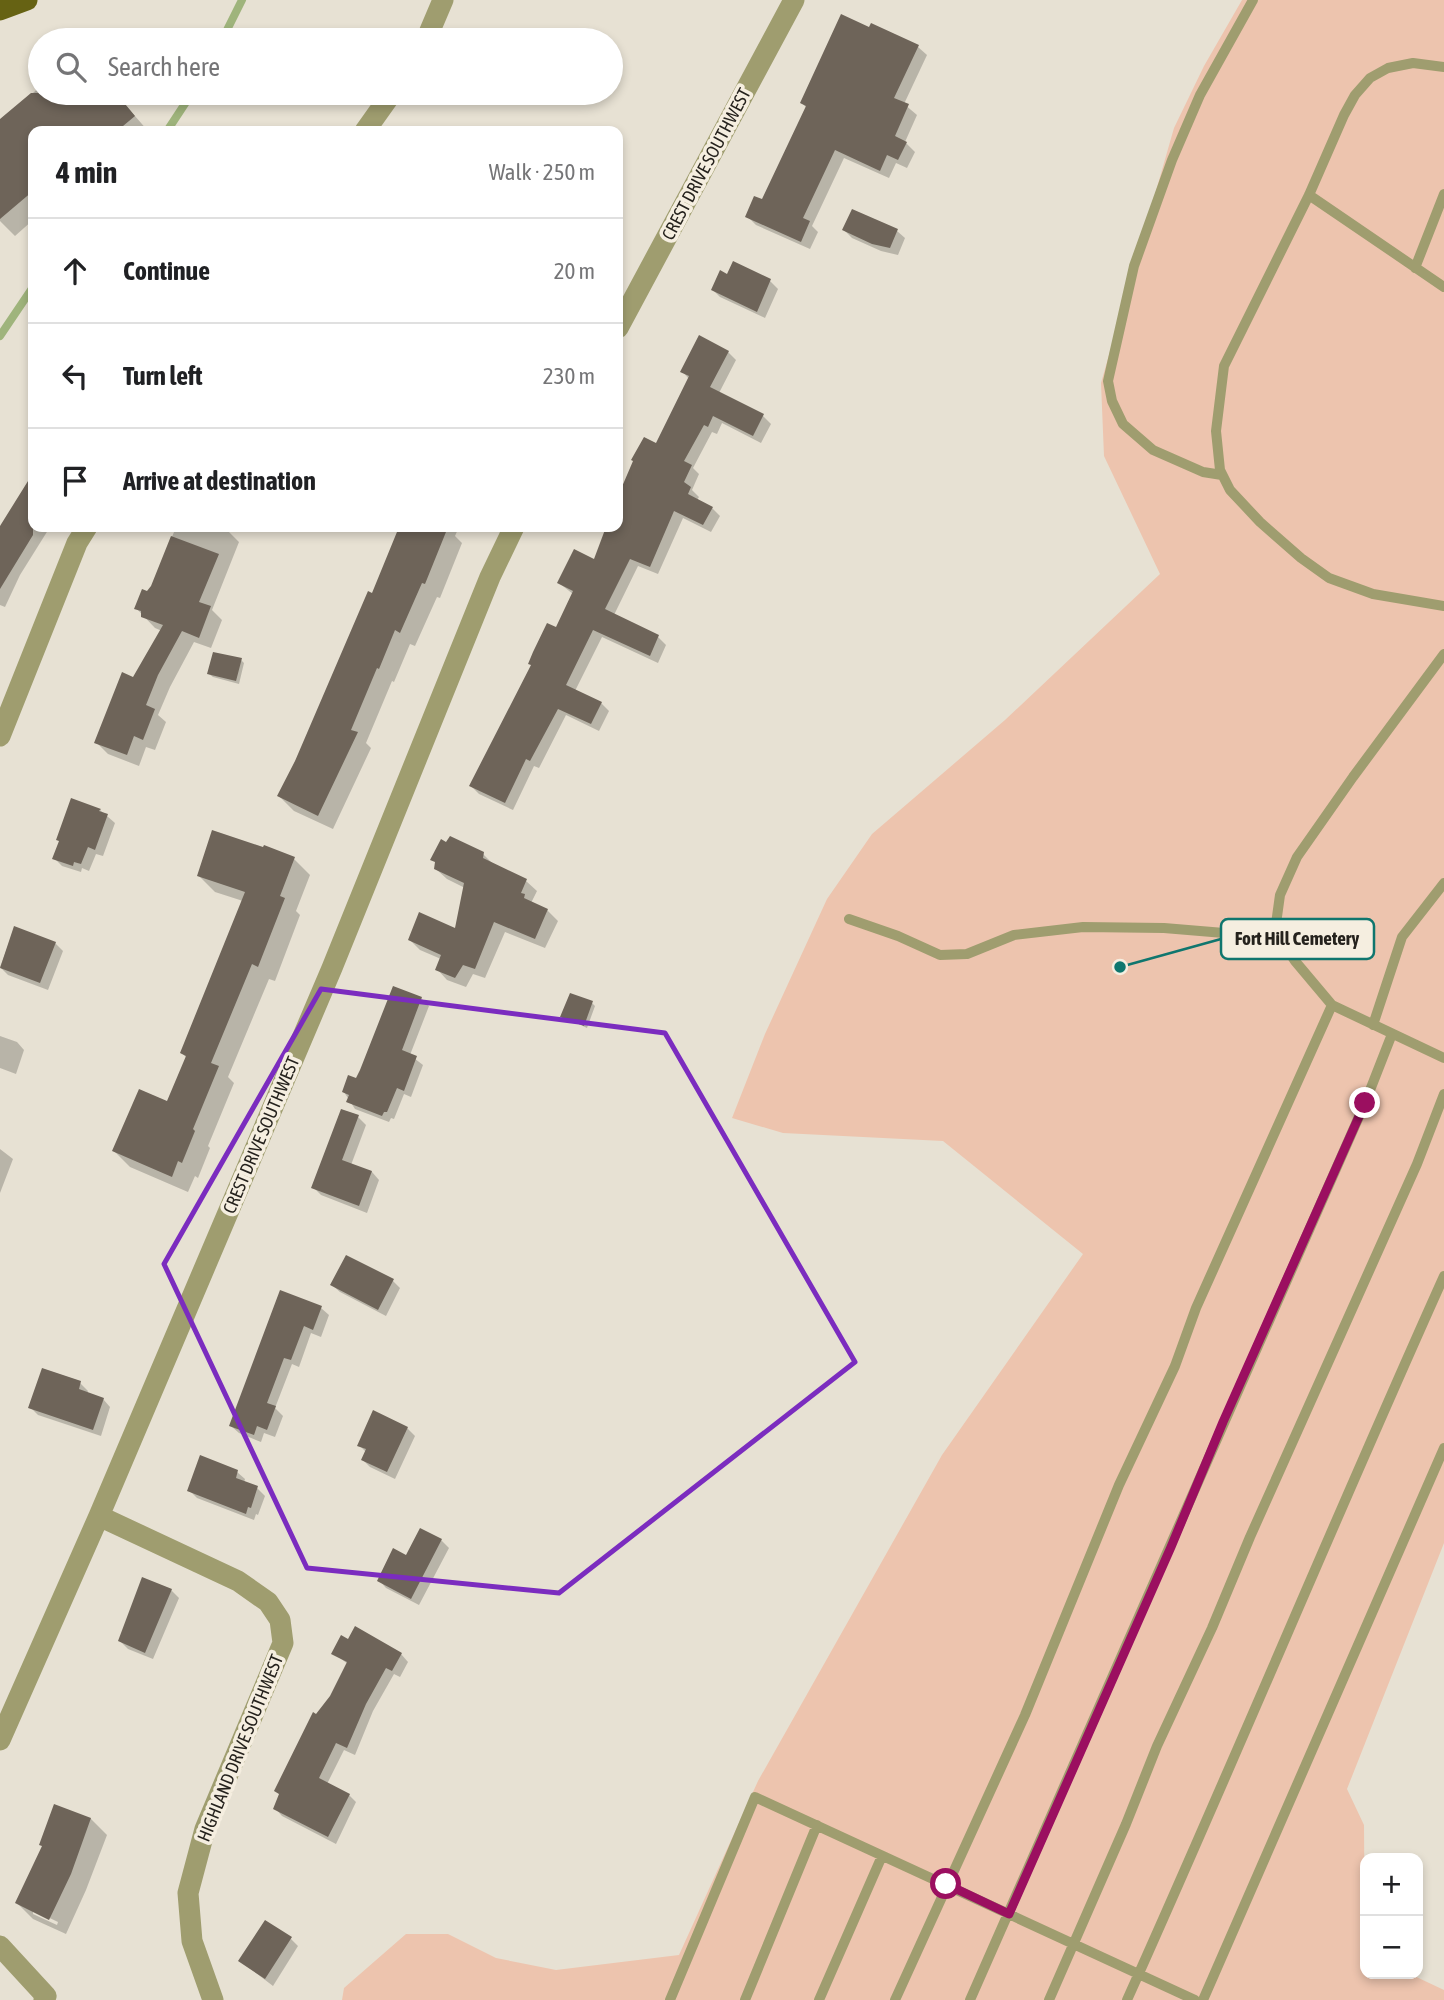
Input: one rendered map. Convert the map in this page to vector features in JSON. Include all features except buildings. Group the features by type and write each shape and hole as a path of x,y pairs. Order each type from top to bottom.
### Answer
{"main road":[{"path":"0,10 27,0"}],"street":[{"path":"431,28 443,0"},
{"name":"CREST DRIVE SOUTHWEST","path":"623,319 794,0"},
{"path":"369,126 383,105"},
{"path":"0,736 77,543 84,532"},
{"name":"CREST DRIVE SOUTHWEST","path":"0,1740 99,1516 332,968 490,577 512,532"},
{"name":"HIGHLAND DRIVE SOUTHWEST","path":"99,1516 237,1581 268,1602 280,1620 283,1643 205,1829 188,1893 192,1941 213,2000"},
{"path":"0,1947 46,1996 44,2000"}],"lane":[{"path":"1222,475 1203,472 1153,450 1123,424 1112,401 1108,381 1134,266 1172,160 1200,95 1253,0"},
{"path":"1444,68 1413,63 1388,68 1370,78 1355,95 1309,195 1224,366 1216,431 1222,475 1230,490 1260,522 1301,558 1329,578 1373,594 1444,606"},
{"path":"1415,268 1444,194"},
{"path":"1309,195 1444,287"},
{"path":"1444,654 1353,776 1297,858 1280,895 1275,931 1295,961 1332,1005 1444,1058"},
{"path":"1373,1025 1402,937 1444,883"},
{"path":"849,919 898,936 940,955 967,954 1014,935 1083,927 1164,928 1236,934 1275,931"},
{"path":"895,2000 1025,1714 1118,1485 1174,1366 1196,1308 1332,1005"},
{"path":"970,2000 1365,1103 1392,1034"},
{"path":"1049,2000 1157,1746 1417,1164 1444,1094"},
{"path":"1127,2000 1444,1276"},
{"path":"1203,2000 1444,1448"},
{"path":"670,2000 755,1797 1195,2000"},
{"path":"745,2000 817,1825"},
{"path":"819,2000 882,1856"}],"highlighted area":[{"path":"321,989 665,1033 855,1362 559,1593 307,1568 164,1264"}],"shaded area":[{"path":"1242,0 1444,0 1444,1543 1347,1789 1364,1825 1364,1853 1360,1853 1360,1979 1421,1979 1444,1990 1444,2000 342,2000 344,1988 406,1934 448,1934 496,1958 556,1970 679,1955 758,1781 942,1455 1083,1254 943,1141 783,1133 732,1118 765,1034 827,899 872,834 1005,720 1160,574 1104,456 1101,383 1174,128 1204,66"}],"waterway":[{"path":"228,28 242,0"},
{"path":"170,126 184,105"},
{"path":"0,336 28,294"}],"place":[{"name":"Fort Hill Cemetery","path":"1120,967"}],"route":[{"path":"946,1884 1009,1914 1365,1103"}]}
